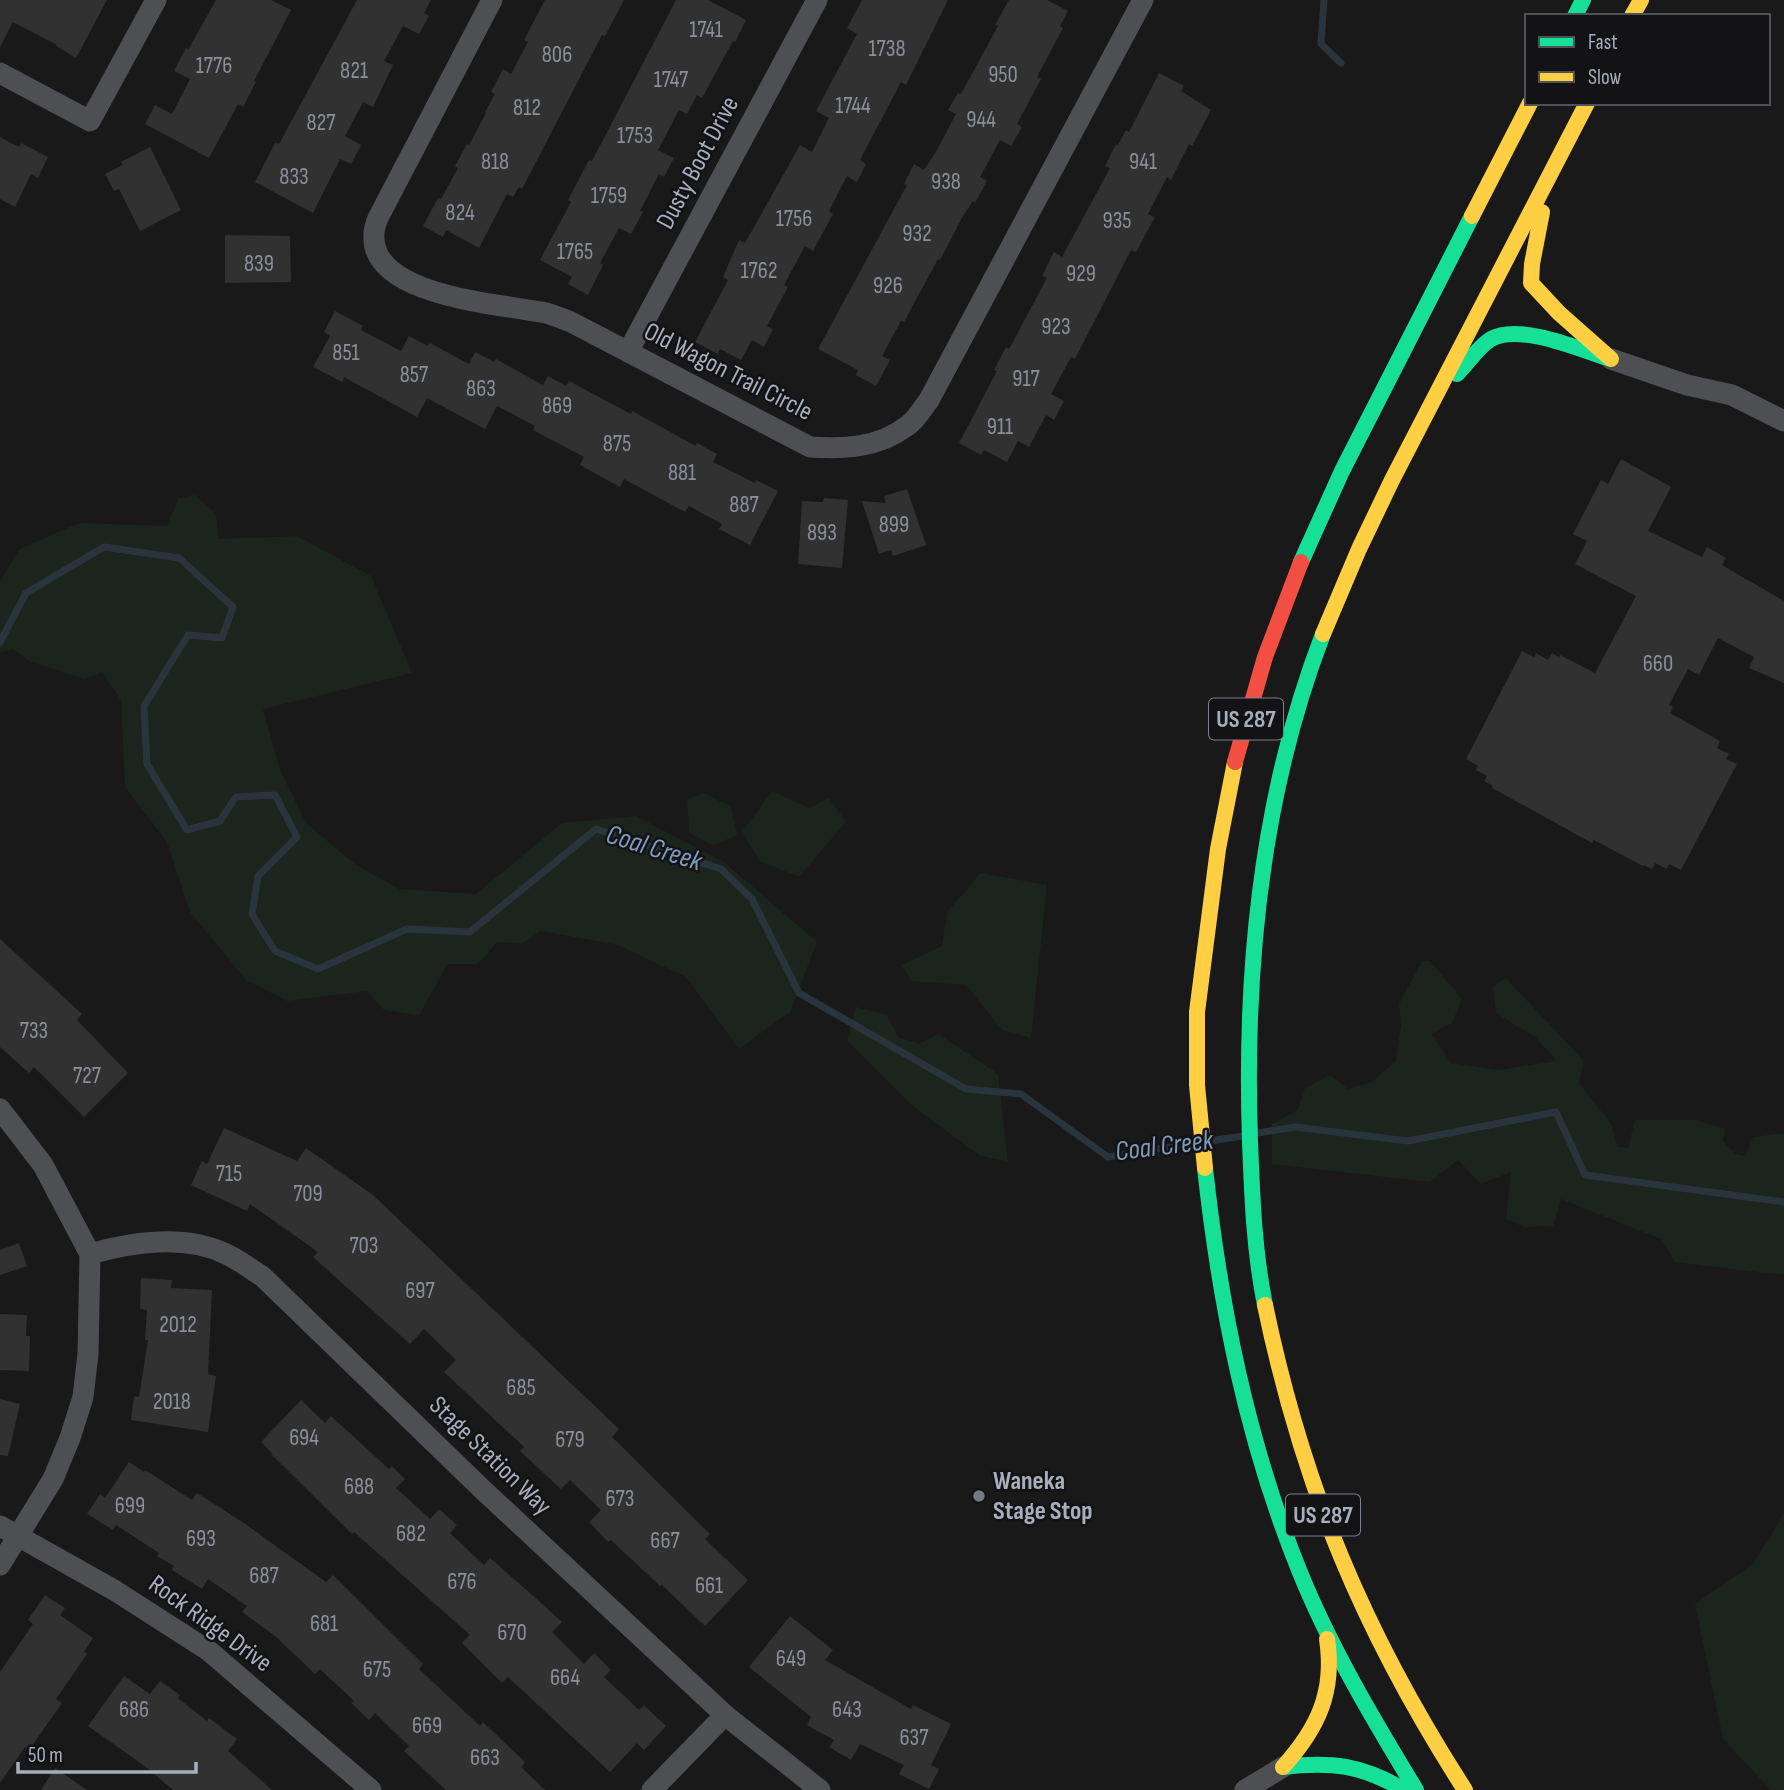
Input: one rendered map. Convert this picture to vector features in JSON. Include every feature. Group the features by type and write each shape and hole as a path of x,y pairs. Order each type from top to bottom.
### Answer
{"main road":[{"name":"US 287","path":"1416,1790 1367,1709 1323,1624 1295,1559 1264,1472 1239,1387 1220,1300 1209,1213 1199,1119 1196,1032 1212,886 1226,804 1255,685 1279,618 1342,471 1529,105"},
{"name":"US 287","path":"1465,1790 1407,1698 1361,1608 1334,1545 1302,1456 1280,1377 1264,1297 1253,1214 1249,1029 1254,943 1267,850 1298,710 1315,655 1380,503 1586,105"},
{"path":"1551,173 1532,264 1531,283 1550,307 1576,326 1611,359"},
{"path":"1436,395 1493,338 1501,336 1533,335 1611,359"},
{"path":"1283,1767 1305,1742 1318,1721 1326,1697 1330,1673 1329,1648 1323,1624"},
{"path":"1283,1767 1325,1762 1354,1766 1381,1776 1404,1790"}],"street":[{"path":"0,73 90,121 156,0"},
{"name":"Old Wagon Trail Circle","path":"492,0 377,218 373,235 377,251 388,269 413,284 457,299 548,314 571,322 810,447 841,448 876,444 909,426 929,400 1143,0"},
{"name":"Dusty Boot Drive","path":"628,352 817,0"},
{"path":"1611,359 1687,385 1732,395 1784,421"},
{"path":"0,1109 43,1165 90,1254 88,1353 83,1397 53,1479 10,1531 0,1565"},
{"name":"Stage Station Way","path":"90,1254 141,1243 187,1243 224,1253 263,1277 482,1489 725,1715 820,1790"},
{"name":"Rock Ridge Drive","path":"10,1531 114,1590 209,1651 371,1790"},
{"path":"652,1790 725,1715"},
{"path":"1245,1790 1283,1767"}],"shaded area":[{"path":"195,495 216,514 218,539 297,536 371,576 412,673 263,709 280,770 306,823 355,864 399,889 476,894 562,823 636,816 724,862 817,942 790,1012 739,1049 686,977 618,945 541,931 522,944 497,942 478,964 448,964 419,1015 384,1010 367,991 287,1001 246,980 190,912 167,842 125,787 121,700 102,672 84,679 29,661 13,649 0,653 0,581 20,549 79,523 167,526 179,498"},
{"path":"772,791 809,808 829,798 846,822 799,877 760,861 742,832"},
{"path":"703,793 731,807 737,835 712,846 689,832 687,800"},
{"path":"981,873 1047,885 1031,1038 1002,1030 966,985 911,981 902,965 942,946 947,912"},
{"path":"1422,961 1430,961 1462,999 1452,1023 1432,1034 1451,1063 1499,1070 1557,1061 1536,1038 1496,1013 1493,986 1506,978 1584,1061 1579,1083 1612,1125 1617,1147 1628,1148 1635,1120 1697,1120 1725,1129 1723,1141 1735,1154 1744,1156 1754,1137 1784,1133 1784,1275 1675,1262 1661,1239 1561,1199 1553,1226 1524,1227 1506,1219 1511,1172 1481,1184 1458,1160 1430,1182 1272,1164 1272,1124 1298,1110 1305,1088 1330,1075 1348,1089 1372,1082 1396,1061 1401,1025 1399,1004"},
{"path":"856,1007 887,1015 898,1037 919,1044 938,1034 998,1074 1008,1162 979,1155 914,1107 847,1040"},
{"path":"1784,1513 1784,1790 1771,1790 1723,1739 1695,1604 1754,1563"}],"building":[{"path":"0,0 107,0 76,58 13,22 0,47"},
{"path":"216,0 271,0 291,10 243,107 238,104 209,158 145,124 155,105 172,114 190,79 174,71"},
{"path":"357,0 431,0 424,13 429,16 419,34 403,26 384,61 393,65 373,107 363,102 345,136 361,145 351,164 340,159 313,213 255,182 275,143 279,144"},
{"path":"545,0 624,0 605,36 602,35 522,189 519,187 513,197 507,194 479,248 446,230 443,237 423,226 458,168 455,166 486,113 495,94 491,92 503,69 511,74 528,42 524,40"},
{"path":"676,0 708,0 746,20 702,98 697,95 687,114 679,110 658,150 674,158 664,177 659,174 631,234 619,228 600,263 603,265 588,295 568,284 572,277 540,260 571,202 568,200 589,160 592,161"},
{"path":"862,0 948,0 906,85 901,82 860,160 866,164 857,182 847,176 829,211 833,214 813,251 805,246 784,285 788,287 767,326 773,329 764,347 752,340 741,360 720,349 718,354 695,342 728,280 723,277 739,240 745,243 800,145 812,152 829,118 816,111 857,34 847,28"},
{"path":"1009,0 1047,0 1068,11 1060,26 1063,28 1037,77 1041,79 1017,124 1022,127 1011,146 1000,140 980,177 987,181 975,203 973,201 963,216 940,260 938,259 882,356 890,360 876,386 856,375 858,370 818,349 907,185 904,184 914,164 924,170 937,150 956,114 948,110 958,93 961,94"},
{"path":"1159,73 1184,86 1181,91 1211,110 1192,146 1189,144 1171,180 1167,177 1148,214 1155,217 1136,252 1131,250 1075,359 1071,357 1051,394 1064,401 1054,420 1046,415 1029,447 1018,441 1007,462 984,450 981,455 959,443 997,371 994,370 1006,347 1009,349 1047,278 1042,276 1054,252 1062,257 1110,168 1105,166 1116,144 1118,145 1126,130 1129,132"},
{"path":"0,137 19,147 21,143 48,157 38,178 31,174 15,207 0,199"},
{"path":"150,147 181,210 140,231 119,189 114,191 105,174"},
{"path":"225,235 290,236 291,282 225,283"},
{"path":"335,311 363,326 361,330 401,351 409,336 428,346 430,343 469,364 475,352 494,362 496,359 543,385 548,376 566,386 569,381 696,446 697,443 717,454 713,462 778,491 750,545 719,529 722,524 689,506 685,512 624,479 620,487 580,465 584,457 533,430 535,426 497,406 485,429 427,398 417,417 344,377 342,382 313,367 330,336 324,332"},
{"path":"1621,459 1671,487 1648,531 1702,557 1707,547 1726,558 1722,565 1784,601 1784,683 1749,668 1754,657 1718,638 1699,675 1688,669 1669,705 1673,707 1670,713 1720,741 1717,748 1729,754 1726,759 1737,764 1681,870 1669,864 1667,869 1655,863 1652,869 1594,840 1592,843 1492,788 1493,786 1484,781 1487,776 1476,770 1478,766 1466,759 1522,651 1534,657 1536,653 1548,660 1552,653 1559,657 1560,655 1595,673 1636,596 1575,564 1587,541 1573,534 1601,480 1608,484"},
{"path":"907,489 926,545 893,556 891,550 879,554 862,501 886,503 884,496"},
{"path":"824,498 848,500 842,568 798,564 802,501 823,502"},
{"path":"0,939 82,1014 77,1020 128,1073 84,1117 34,1067 29,1073 0,1047"},
{"path":"224,1128 297,1161 306,1148 373,1195 619,1429 612,1437 710,1534 705,1539 748,1580 705,1626 611,1540 608,1542 589,1522 601,1510 570,1480 561,1489 520,1451 524,1447 444,1372 456,1360 424,1329 410,1344 313,1257 318,1252 250,1204 247,1211 191,1185 202,1161 207,1164"},
{"path":"19,1243 27,1266 0,1275 0,1250"},
{"path":"141,1278 172,1280 171,1288 212,1290 208,1374 216,1376 208,1432 131,1420 134,1396 139,1397 148,1340 145,1340 147,1310 140,1309"},
{"path":"0,1314 27,1315 26,1336 30,1336 29,1371 0,1370"},
{"path":"0,1399 20,1404 8,1456 0,1455"},
{"path":"301,1400 325,1423 331,1416 389,1469 392,1466 405,1479 396,1488 430,1519 439,1509 457,1525 450,1533 484,1565 490,1558 562,1622 552,1632 584,1664 594,1653 611,1670 604,1677 639,1710 644,1705 666,1726 644,1750 637,1743 610,1772 508,1677 502,1683 462,1643 470,1635 354,1532 352,1534 271,1454 261,1442"},
{"path":"129,1462 192,1500 197,1493 326,1582 333,1575 423,1664 419,1669 480,1726 483,1722 525,1762 521,1767 545,1790 446,1790 404,1751 409,1746 375,1713 369,1720 351,1703 354,1701 320,1669 315,1674 275,1636 242,1612 247,1606 208,1579 202,1589 172,1570 174,1566 157,1556 159,1553 116,1525 113,1530 87,1514 100,1494 105,1498"},
{"path":"45,1595 65,1608 60,1615 93,1638 84,1652 87,1654 56,1699 62,1703 29,1750 25,1747 0,1783 0,1672 33,1624 28,1620"},
{"path":"790,1616 833,1650 825,1660 911,1709 913,1705 951,1724 931,1765 939,1769 929,1789 899,1774 904,1765 860,1744 851,1760 829,1747 834,1740 807,1725 811,1717 749,1667"},
{"path":"124,1676 150,1694 160,1681 180,1695 178,1698 207,1721 209,1718 237,1739 228,1751 272,1790 173,1790 146,1767 88,1726"},
{"path":"55,1768 87,1790 41,1790"}],"waterway":[{"path":"1324,0 1321,44 1341,63"},
{"name":"Coal Creek","path":"0,642 26,593 104,547 179,558 233,607 222,638 188,635 144,706 147,764 187,830 220,821 236,797 275,795 297,837 258,876 252,914 275,951 318,969 407,929 470,932 596,829 721,869 752,899 799,993 966,1089 1021,1094 1108,1157 1194,1143"},
{"name":"Coal Creek","path":"1258,1133 1295,1127 1408,1141 1556,1112 1585,1175 1784,1202"},
{"name":"Coal Creek","path":"1210,1141 1243,1136"}],"traffic: fast":[{"path":"1576,14 1583,0"},
{"path":"1301,562 1342,471 1472,216"},
{"path":"1457,374 1486,342 1503,335 1517,334 1549,339 1607,358"},
{"path":"1265,1305 1256,1244 1250,1141 1250,1012 1254,948 1271,820 1302,695 1323,634"},
{"path":"1205,1168 1228,1322 1250,1423 1264,1472 1311,1599 1338,1655 1416,1790"},
{"path":"1283,1767 1346,1767 1374,1775 1404,1790"}],"traffic: slow":[{"path":"1633,14 1641,0"},
{"path":"1472,216 1529,105"},
{"path":"1323,634 1392,480 1586,105"},
{"path":"1542,212 1531,283 1559,313 1611,359"},
{"path":"1205,1168 1197,1085 1197,1012 1218,849 1235,762"},
{"path":"1265,1305 1298,1436 1341,1557 1396,1674 1465,1790"},
{"path":"1283,1767 1306,1738 1321,1708 1328,1676 1327,1639"}],"traffic: jam":[{"path":"1235,762 1265,657 1301,562"}],"place":[{"name":"Waneka Stage Stop","path":"979,1496"}]}
